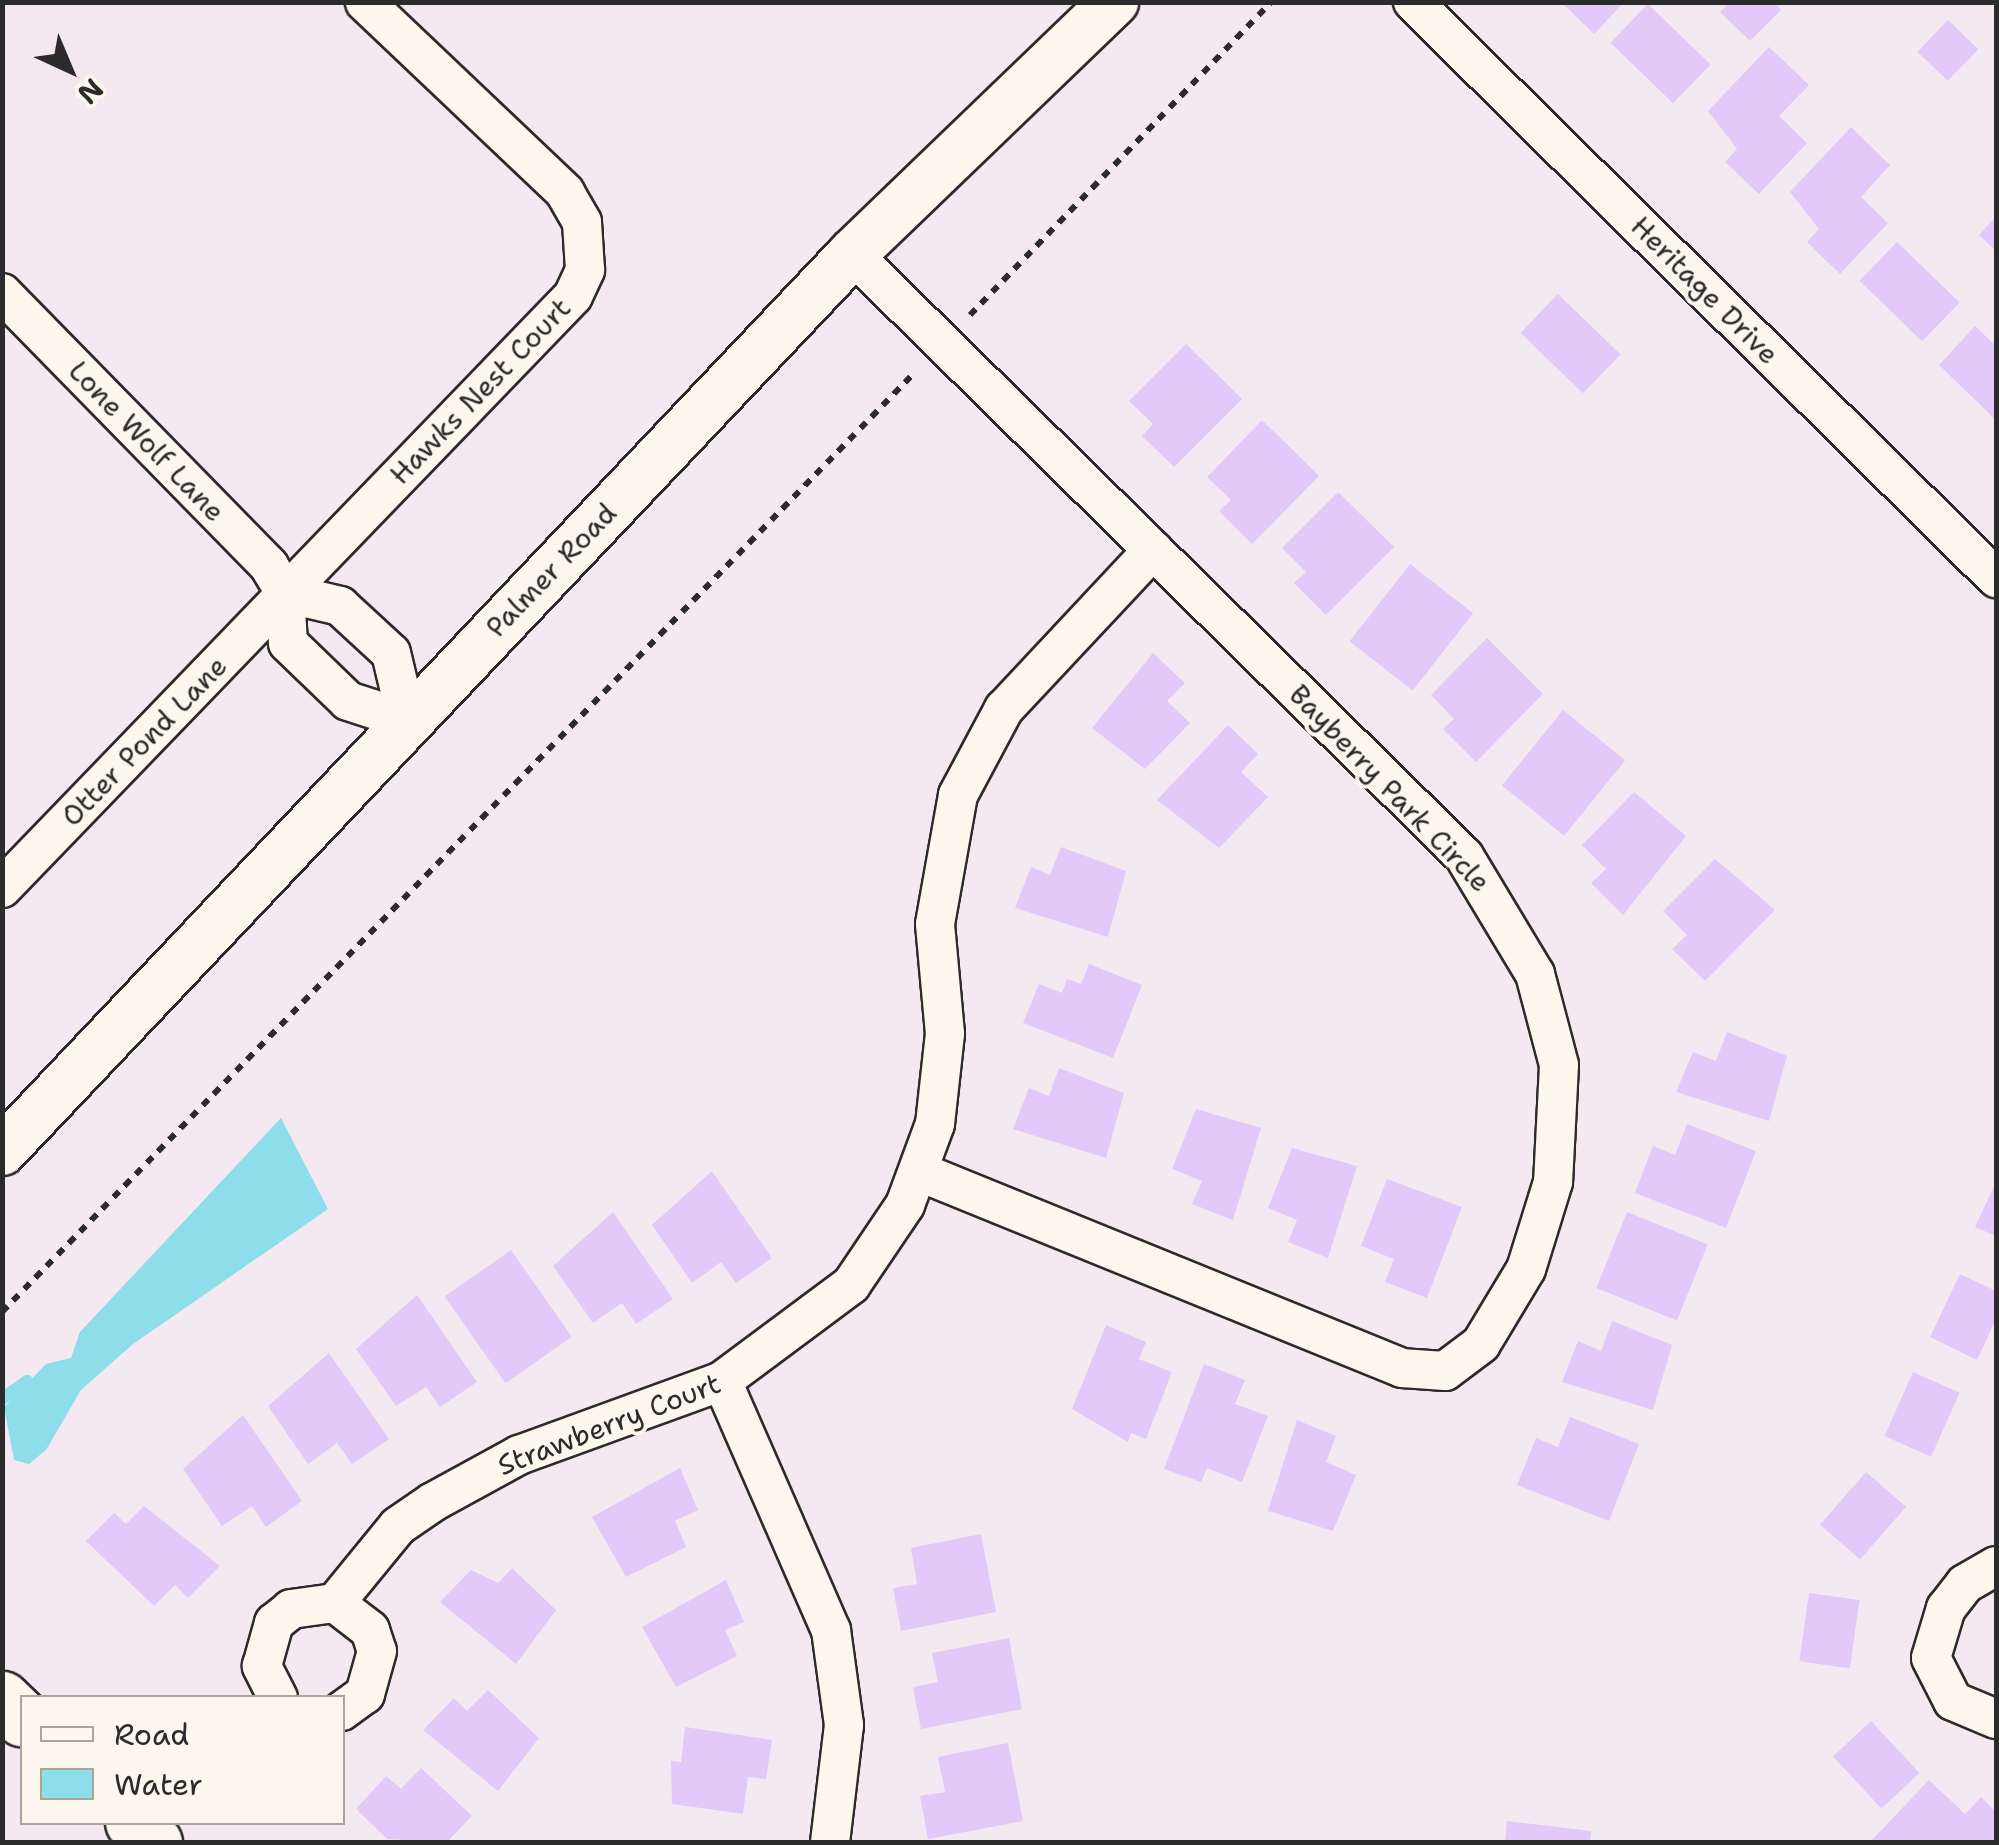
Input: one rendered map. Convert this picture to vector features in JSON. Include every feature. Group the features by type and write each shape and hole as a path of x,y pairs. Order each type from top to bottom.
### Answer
{"street":[{"name":"Hawks Nest Court","path":"285,594 573,296 585,270 582,222 566,192 365,2"},
{"name":"Palmer Road","path":"2,1151 852,254 1114,2"},
{"name":"Heritage Drive","path":"1413,2 1996,578"},
{"name":"Bayberry Park Circle","path":"852,254 1464,856 1515,931 1535,974 1560,1102 1553,1182 1526,1269 1464,1361 1424,1373 920,1172"},
{"name":"Lone Wolf Lane","path":"2,293 269,566 285,594"},
{"name":"Strawberry Court","path":"335,1603 398,1526 473,1479 722,1381 851,1284 920,1172 942,1082 935,924 958,795 1004,709 1153,550"},
{"path":"285,594 340,606 392,654 407,720 348,700 288,644 285,594"},
{"name":"Otter Pond Lane","path":"2,888 285,594"},
{"path":"722,1381 806,1557 830,1630 844,1725 830,1842"},
{"path":"1996,1566 1964,1584 1946,1608 1931,1658 1954,1701 1996,1718"},
{"path":"276,1695 262,1666 274,1623 291,1608 335,1603 370,1630 377,1652 365,1694 345,1709"}],"path":[{"path":"2,1312 1271,2"}],"water":[{"path":"281,1118 328,1209 133,1344 81,1390 46,1450 29,1464 14,1460 4,1407 46,1364 71,1358 80,1332"}],"building":[{"path":"1561,2 1624,2 1594,34"},
{"path":"1729,2 1773,2 1781,10 1750,41 1720,12"},
{"path":"1648,4 1711,64 1673,103 1610,43"},
{"path":"1948,20 1978,49 1948,81 1917,52"},
{"path":"1769,47 1809,85 1779,116 1807,143 1759,194 1725,162 1737,149 1708,111"},
{"path":"1851,127 1890,165 1861,197 1888,223 1840,274 1807,242 1819,229 1790,192"},
{"path":"1996,217 1996,251 1979,235"},
{"path":"1897,242 1960,302 1922,341 1859,281"},
{"path":"1558,294 1621,354 1583,393 1520,333"},
{"path":"1975,326 1996,346 1996,420 1939,365"},
{"path":"1186,344 1242,399 1174,467 1142,436 1153,424 1129,401"},
{"path":"1262,420 1319,476 1252,544 1219,511 1231,500 1207,477"},
{"path":"1338,492 1394,547 1326,615 1294,583 1306,572 1282,548"},
{"path":"1410,564 1473,613 1413,690 1350,641"},
{"path":"1487,638 1543,694 1476,762 1443,729 1454,719 1431,695"},
{"path":"1153,653 1185,683 1167,701 1190,723 1145,769 1092,728"},
{"path":"1563,710 1625,760 1564,836 1502,785"},
{"path":"1228,725 1258,754 1241,772 1268,797 1219,848 1157,800"},
{"path":"1634,792 1686,836 1623,915 1591,883 1606,869 1582,845"},
{"path":"1061,847 1126,871 1108,937 1015,908 1031,867 1050,875"},
{"path":"1715,859 1775,910 1705,981 1672,949 1687,935 1663,911"},
{"path":"1089,964 1142,985 1113,1058 1023,1023 1039,984 1062,993 1067,979 1081,984"},
{"path":"1727,1032 1787,1056 1769,1121 1676,1092 1693,1052 1716,1061"},
{"path":"1059,1068 1124,1093 1106,1158 1013,1129 1029,1088 1049,1096"},
{"path":"1196,1109 1261,1128 1233,1220 1192,1204 1202,1181 1172,1169"},
{"path":"1687,1124 1756,1151 1726,1228 1635,1193 1653,1146 1675,1155"},
{"path":"1292,1148 1357,1166 1328,1258 1288,1242 1297,1220 1268,1208"},
{"path":"712,1171 772,1258 736,1283 721,1262 692,1283 652,1225"},
{"path":"1387,1179 1462,1207 1427,1298 1385,1282 1394,1259 1361,1246"},
{"path":"1996,1182 1996,1236 1975,1227"},
{"path":"613,1212 673,1299 636,1324 622,1303 593,1323 553,1266"},
{"path":"1627,1212 1708,1245 1677,1321 1596,1288"},
{"path":"511,1250 572,1337 505,1383 445,1296"},
{"path":"1960,1274 1996,1291 1996,1319 1977,1360 1930,1337"},
{"path":"417,1295 477,1382 440,1407 426,1387 396,1406 356,1349"},
{"path":"1612,1321 1672,1345 1653,1410 1562,1382 1578,1341 1601,1351"},
{"path":"1106,1325 1146,1342 1139,1359 1172,1372 1146,1439 1131,1433 1128,1442 1072,1409"},
{"path":"329,1353 389,1439 352,1464 337,1443 308,1464 268,1406"},
{"path":"1204,1364 1245,1380 1235,1404 1268,1416 1242,1482 1207,1468 1201,1482 1164,1469"},
{"path":"1913,1372 1960,1393 1931,1457 1885,1436"},
{"path":"243,1415 302,1501 266,1527 252,1506 222,1526 183,1469"},
{"path":"1570,1417 1639,1444 1609,1521 1517,1485 1536,1438 1558,1447"},
{"path":"1297,1420 1336,1436 1326,1462 1356,1475 1333,1531 1268,1511"},
{"path":"680,1468 698,1510 675,1521 686,1547 626,1577 592,1517"},
{"path":"1866,1472 1906,1507 1860,1560 1820,1525"},
{"path":"144,1506 220,1566 188,1598 175,1585 154,1606 86,1541 114,1513 126,1524"},
{"path":"981,1534 996,1612 901,1631 893,1588 917,1584 911,1548"},
{"path":"512,1568 556,1610 516,1664 440,1602 471,1570 498,1583"},
{"path":"726,1580 744,1622 725,1630 737,1656 676,1687 642,1627"},
{"path":"1809,1593 1860,1600 1850,1668 1799,1661"},
{"path":"1009,1638 1022,1709 921,1729 913,1687 938,1682 932,1653"},
{"path":"488,1690 539,1738 498,1791 423,1730 454,1698 467,1711"},
{"path":"1871,1721 1919,1773 1881,1808 1833,1756"},
{"path":"685,1727 772,1740 766,1779 748,1777 743,1814 672,1804 671,1761 681,1762"},
{"path":"1008,1743 1023,1821 928,1839 920,1796 945,1792 938,1757"},
{"path":"421,1768 472,1816 447,1842 387,1839 356,1809 386,1776 401,1789"},
{"path":"1929,1780 1965,1814 1981,1797 1996,1812 1996,1842 1870,1842"},
{"path":"1507,1821 1591,1831 1590,1842 1505,1842"}],"waterway":[{"path":"2,1399 27,1381"}]}
